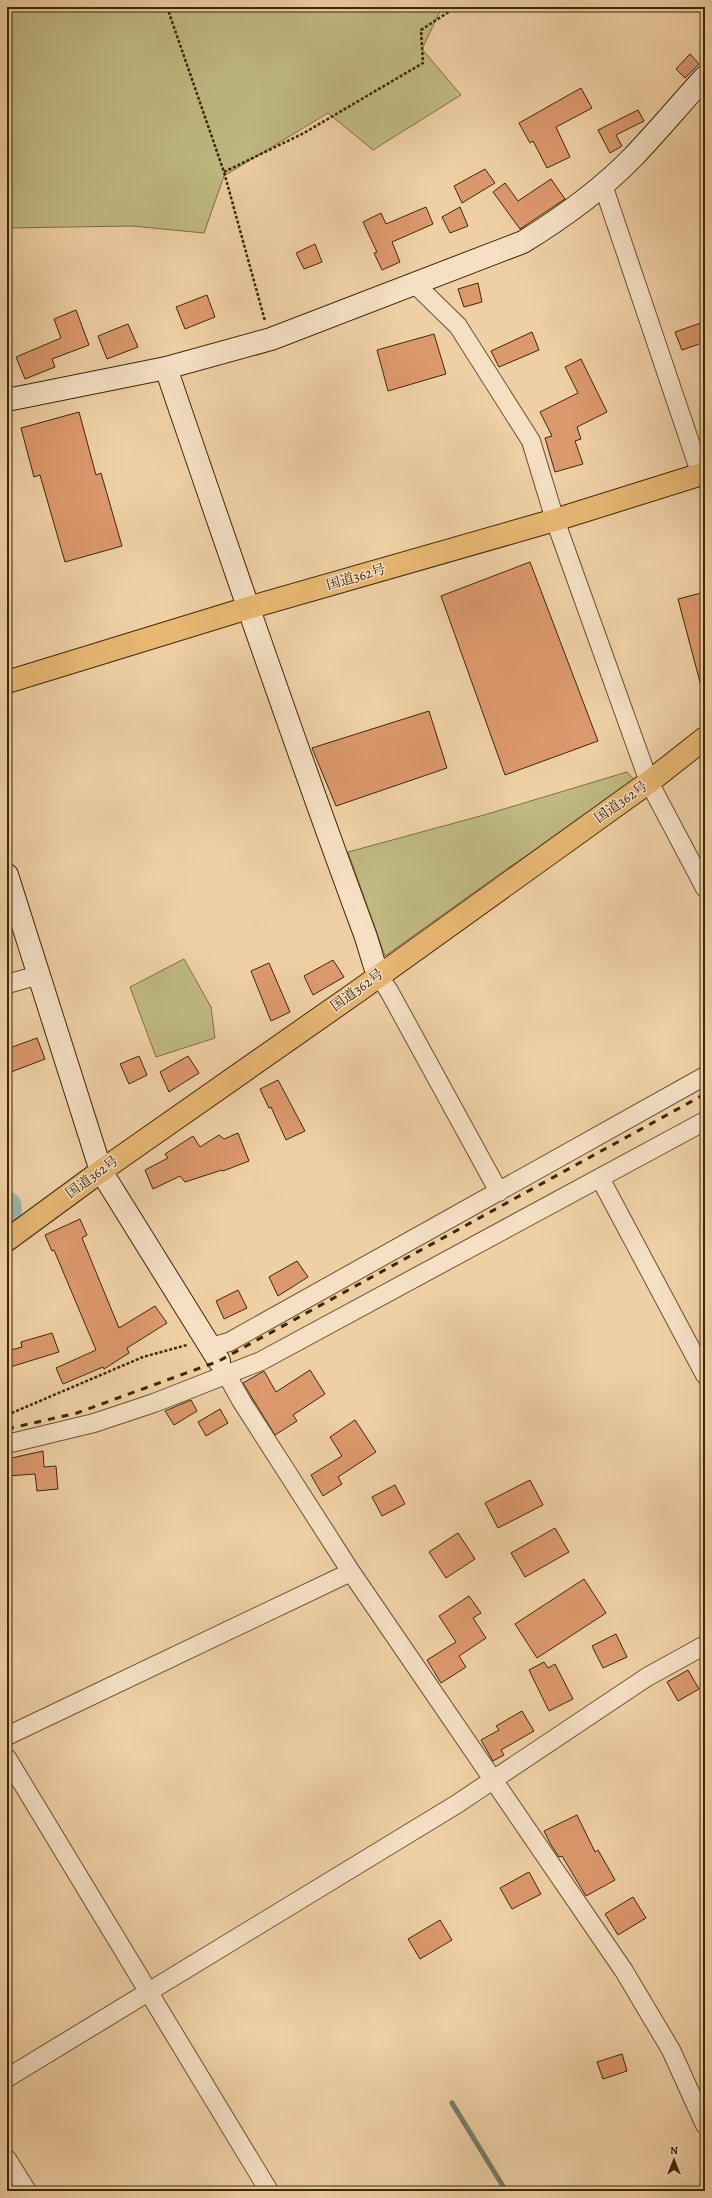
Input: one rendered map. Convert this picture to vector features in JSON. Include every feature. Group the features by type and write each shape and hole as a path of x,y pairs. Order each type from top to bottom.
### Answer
{"highway":[{"name":"国道362号","path":"7,682 95,657 248,608 555,520 703,474"},
{"name":"国道362号","path":"10,1238 101,1171 361,989 378,975 649,782 705,738"}],"street":[{"path":"7,400 166,368 271,338 523,242 558,221 603,185 633,157 705,77"},
{"path":"603,185 703,474"},
{"path":"415,284 458,326 530,440 555,520 649,782 705,888"},
{"path":"166,368 248,608 327,832 372,953 378,975 390,991 499,1192"},
{"path":"7,875 101,1171 216,1356 242,1402 351,1572 624,1972 671,2050 705,2125"},
{"path":"7,984 39,974"},
{"path":"7,1444 94,1423 154,1403 216,1356 229,1342 705,1076"},
{"path":"216,1356 261,1361 705,1121"},
{"path":"600,1178 705,1375"},
{"path":"7,1736 351,1572"},
{"path":"7,2078 149,1993 457,1804 647,1677 705,1645"},
{"path":"7,1758 269,2191"},
{"path":"7,2159 27,2191"}],"path":[{"path":"167,7 224,172 271,338"},
{"path":"224,172 304,133 423,63 421,30 456,7"},
{"path":"7,1415 143,1357 216,1356"}],"shaded area":[{"path":"7,7 442,7 422,49 461,95 373,150 328,113 224,176 204,233 132,226 7,228"},
{"path":"627,772 641,787 508,868 385,956 348,852 484,815"},
{"path":"184,959 211,1007 215,1038 156,1057 130,987"}],"building":[{"path":"690,54 699,64 685,78 676,69"},
{"path":"581,88 592,108 556,127 570,157 547,168 533,141 530,143 519,123"},
{"path":"638,110 644,121 616,135 622,146 610,153 598,130"},
{"path":"485,169 495,183 462,203 454,186"},
{"path":"551,179 565,199 520,229 493,192 505,183 518,201"},
{"path":"426,207 433,224 392,242 400,262 382,270 374,253 377,252 363,222 381,213 386,224"},
{"path":"460,207 468,226 450,233 442,217"},
{"path":"315,244 322,262 304,269 296,253"},
{"path":"478,283 482,302 464,307 458,289"},
{"path":"207,295 215,317 185,329 176,307"},
{"path":"76,310 89,345 52,359 55,367 25,379 16,357 61,338 54,319"},
{"path":"701,323 705,335 705,342 682,350 675,332"},
{"path":"128,324 138,347 107,359 98,336"},
{"path":"532,332 539,350 499,367 491,351"},
{"path":"434,334 446,374 388,391 377,350"},
{"path":"581,359 607,412 577,427 581,439 575,441 583,464 555,472 545,438 552,436 540,412 578,393 565,367"},
{"path":"79,412 96,475 101,473 122,546 65,562 40,475 34,477 21,428"},
{"path":"530,562 598,741 505,775 441,596"},
{"path":"705,592 705,686 701,686 678,599"},
{"path":"429,711 447,768 336,806 312,748"},
{"path":"333,960 344,977 313,995 304,976"},
{"path":"269,963 290,1012 271,1021 251,971"},
{"path":"37,1038 45,1059 11,1072 7,1060 7,1049"},
{"path":"139,1056 147,1075 129,1084 120,1064"},
{"path":"188,1056 199,1073 169,1092 160,1072"},
{"path":"278,1080 305,1131 286,1140 271,1107 269,1108 260,1089"},
{"path":"238,1133 249,1161 223,1171 222,1170 185,1182 180,1176 153,1189 145,1170 168,1158 165,1154 193,1136 200,1147 219,1135 224,1139"},
{"path":"80,1219 87,1235 82,1238 119,1328 155,1306 167,1323 127,1348 129,1353 104,1369 103,1367 63,1384 56,1368 96,1350 54,1250 52,1251 45,1235"},
{"path":"297,1261 308,1277 278,1296 269,1277"},
{"path":"238,1290 247,1308 224,1319 216,1301"},
{"path":"52,1333 59,1352 7,1368 7,1351 22,1347 21,1342"},
{"path":"310,1370 325,1394 293,1415 297,1421 275,1435 243,1383 264,1371 276,1392"},
{"path":"191,1400 197,1411 174,1425 165,1411"},
{"path":"220,1409 228,1423 206,1436 198,1422"},
{"path":"355,1420 376,1452 338,1477 342,1484 323,1496 311,1475 342,1456 330,1437"},
{"path":"43,1451 44,1467 56,1466 58,1489 37,1491 35,1474 7,1476 7,1459"},
{"path":"530,1480 543,1505 498,1528 485,1503"},
{"path":"395,1485 405,1504 382,1516 372,1497"},
{"path":"555,1528 569,1552 525,1577 511,1553"},
{"path":"458,1533 475,1559 446,1578 429,1552"},
{"path":"584,1579 606,1613 537,1658 515,1624"},
{"path":"469,1596 481,1613 473,1618 486,1638 459,1656 466,1667 441,1683 427,1660 456,1642 439,1616"},
{"path":"616,1634 627,1657 603,1668 592,1646"},
{"path":"544,1662 548,1668 555,1664 573,1699 549,1711 529,1670"},
{"path":"688,1670 699,1689 678,1701 667,1682"},
{"path":"522,1711 534,1731 501,1750 504,1755 493,1761 481,1740 499,1730 496,1726"},
{"path":"577,1815 595,1852 598,1850 615,1880 586,1896 562,1856 559,1857 551,1845 544,1831"},
{"path":"529,1872 541,1894 512,1909 500,1888"},
{"path":"633,1897 646,1918 618,1935 605,1914"},
{"path":"440,1920 452,1940 420,1959 408,1939"},
{"path":"622,2054 627,2071 603,2079 597,2062"}],"waterway":[{"path":"7,1206 7,1227"},
{"path":"452,2103 506,2191"}],"railway":[{"path":"7,1429 77,1413 219,1361 705,1094"}]}
